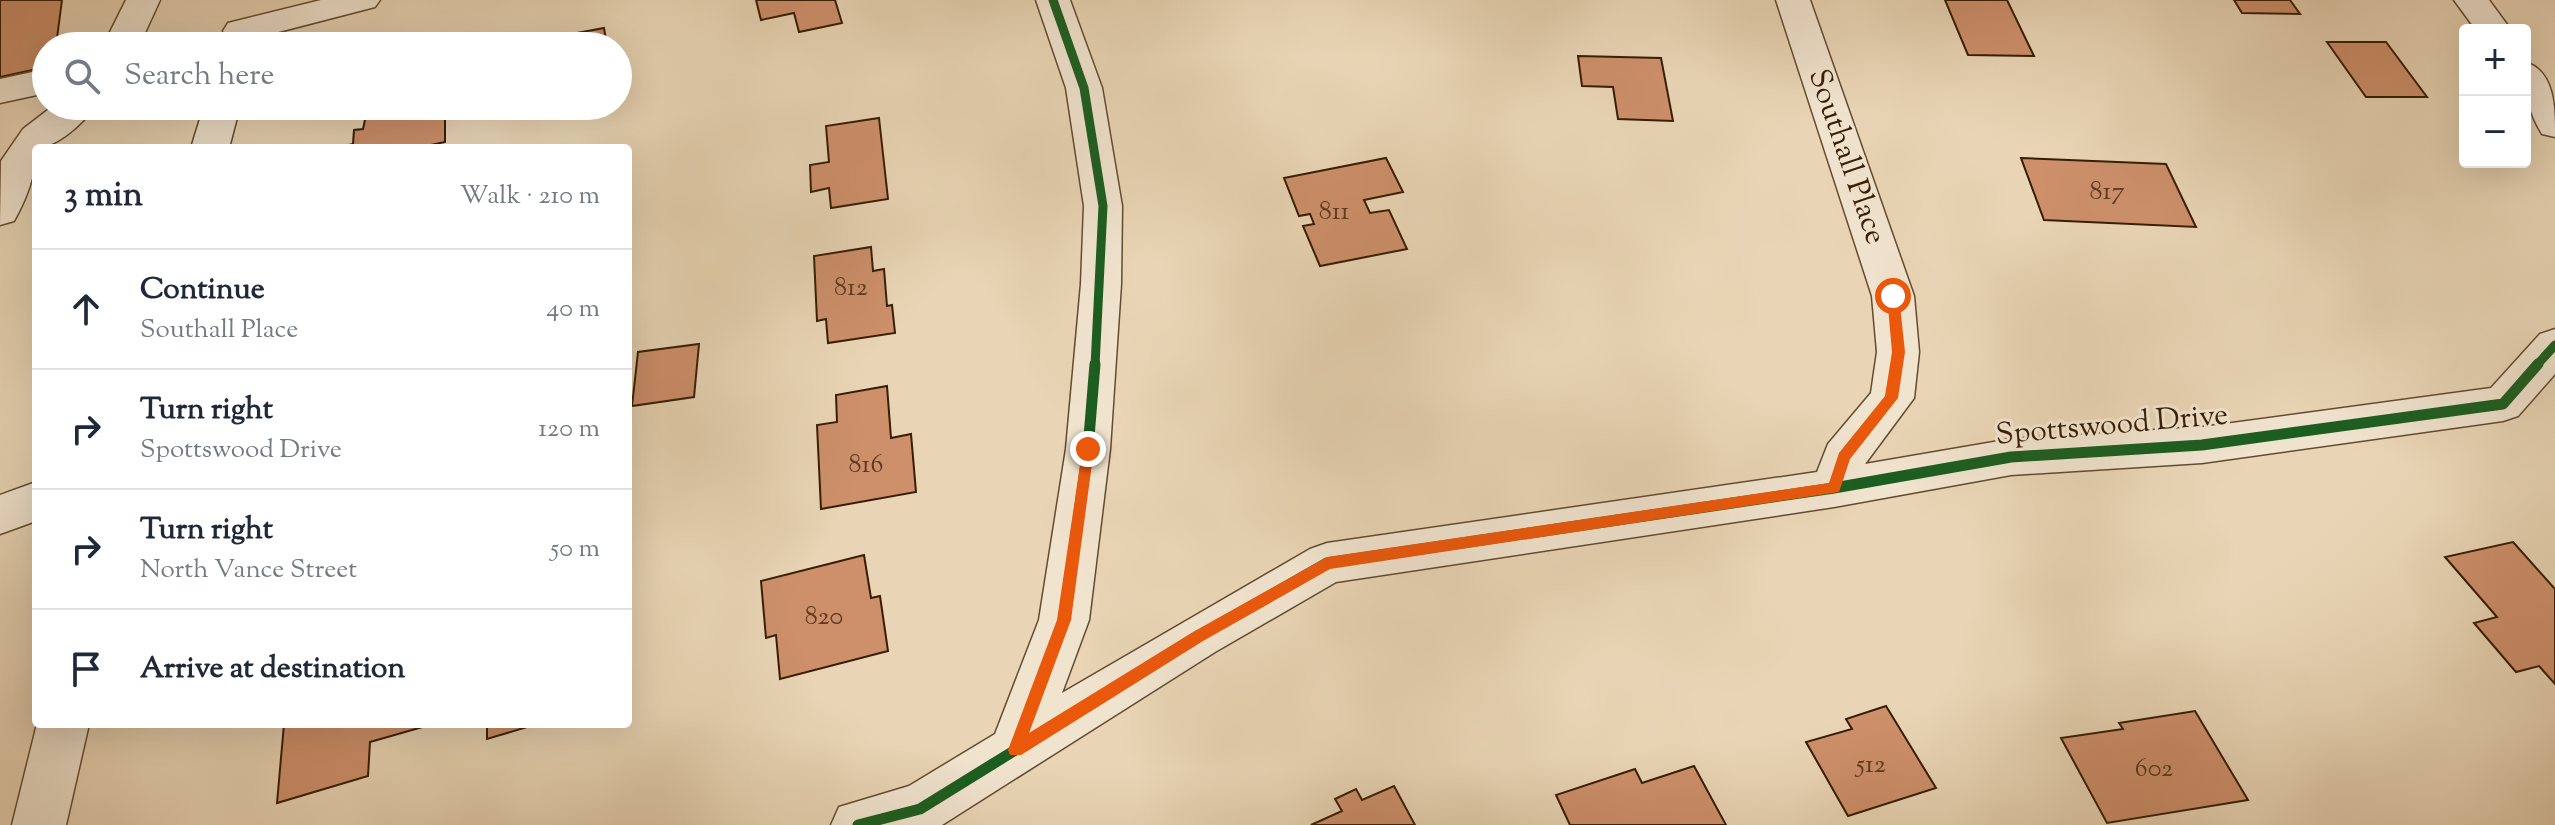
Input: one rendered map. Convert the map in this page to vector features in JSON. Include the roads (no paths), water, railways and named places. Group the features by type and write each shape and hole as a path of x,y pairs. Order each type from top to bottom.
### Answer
{"street":[{"path":"128,32 143,0"},
{"path":"244,26 363,0"},
{"path":"1015,750 1064,620 1088,449 1101,284 1103,206 1084,88 1053,0"},
{"name":"Southall Place","path":"1793,0 1893,296 1898,352 1892,398 1844,457 1834,488"},
{"path":"2471,0 2489,24"},
{"path":"2531,81 2552,110 2555,125"},
{"path":"0,91 32,84"},
{"path":"1,213 20,161 18,142 54,120"},
{"path":"211,144 218,120"},
{"name":"Spottswood Drive","path":"858,825 920,809 1198,637 1327,563 1834,488 2011,457 2202,445 2503,404 2555,345"},
{"path":"0,515 32,503"},
{"path":"39,825 62,728"}]}
